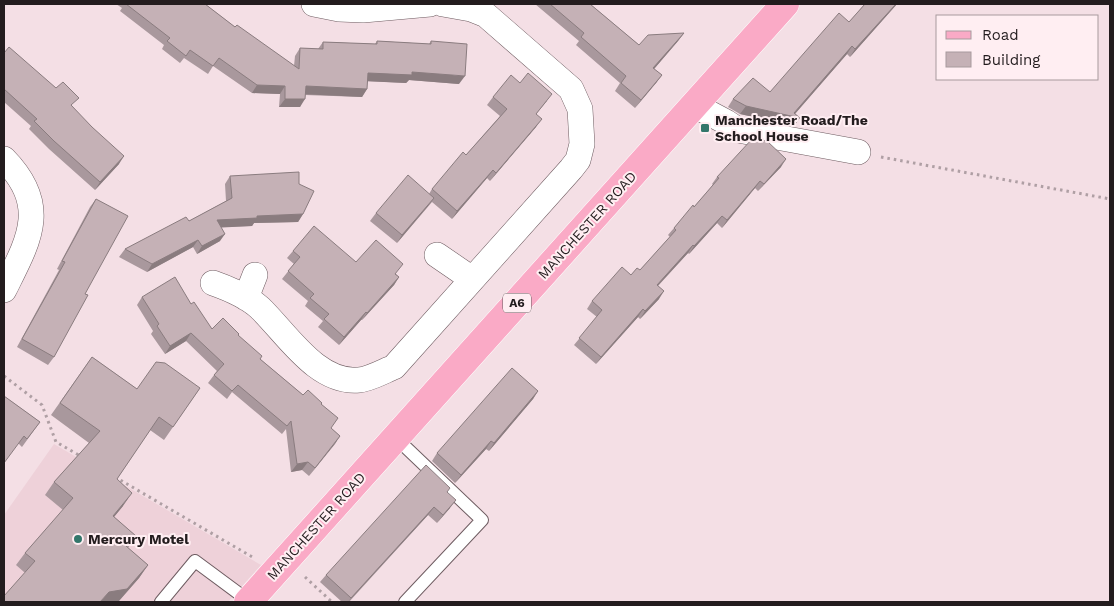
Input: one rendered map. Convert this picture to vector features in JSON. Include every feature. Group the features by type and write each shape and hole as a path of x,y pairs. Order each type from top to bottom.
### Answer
{"main road":[{"name":"MANCHESTER ROAD","path":"249,602 785,4"}],"street":[{"path":"314,4 339,9 363,10 430,4"},
{"path":"213,283 251,286 260,308 312,363 327,374 341,379 360,380 394,367 578,160 582,144 580,109 571,89 486,15 471,9 444,4"},
{"path":"694,105 738,130 858,152"},
{"path":"4,159 26,189 33,214 28,240 4,290"},
{"path":"437,255 472,278"}],"lane":[{"path":"396,438 482,520 405,602"},
{"path":"161,602 195,561 249,602"}],"path":[{"path":"858,152 1110,199"},
{"path":"4,376 42,405 56,442 90,461"},
{"path":"114,476 282,565 332,602"}],"shaded area":[{"path":"54,444 261,565 228,602 4,602 4,515"}],"building":[{"path":"126,4 205,4 235,27 237,25 299,69 300,48 323,49 323,42 377,44 377,41 431,44 431,41 467,44 465,76 412,72 412,75 368,73 367,89 306,86 305,99 285,99 285,86 257,85 219,58 213,66 190,50 186,56 167,41 170,38"},
{"path":"550,4 590,4 639,45 648,35 684,33 653,68 662,75 641,100 621,83 626,76 581,37 584,33"},
{"path":"865,4 896,4 855,49 852,46 794,113 800,118 746,106 733,99 753,78 770,92 839,13 849,22"},
{"path":"9,47 56,88 63,82 79,98 71,105 124,156 100,182 54,141 34,121 37,119 4,89 4,53"},
{"path":"528,73 552,94 536,114 542,119 496,173 493,170 457,211 432,189 463,152 466,155 507,109 493,97 511,75 520,83"},
{"path":"752,139 767,141 786,159 764,184 760,181 727,220 722,216 693,245 657,285 664,291 645,311 643,309 601,357 579,338 602,310 592,301 622,267 631,275 637,268 640,270 676,230 674,228 693,205 694,207 719,178 717,177"},
{"path":"299,172 299,184 314,191 303,214 217,220 225,234 202,246 198,240 152,264 125,249 186,217 189,221 232,198 230,176"},
{"path":"408,175 434,198 402,235 376,213"},
{"path":"96,199 128,216 85,294 88,295 54,357 22,339 65,262 62,261"},
{"path":"314,226 356,262 376,240 403,264 395,274 399,277 344,337 324,319 329,314 310,298 314,294 288,271 300,257 293,251"},
{"path":"175,277 191,304 194,302 212,329 223,318 238,335 262,356 260,359 303,395 308,390 338,418 331,428 340,436 315,468 308,462 297,464 291,421 287,426 238,385 232,391 214,375 224,364 191,333 170,346 142,297"},
{"path":"92,357 137,389 156,362 165,363 200,388 173,427 159,417 117,479 132,493 113,516 136,536 126,546 148,565 127,589 109,592 100,602 4,602 4,596 35,561 25,553 73,498 54,482 100,431 60,403"},
{"path":"512,368 538,391 494,443 491,441 461,475 437,453"},
{"path":"4,396 40,422 27,439 24,436 4,463"},
{"path":"426,465 450,488 447,492 456,500 443,515 434,507 351,598 326,575"}],"place":[{"name":"Manchester Road/The School House","path":"705,128"},
{"name":"Mercury Motel","path":"78,539"}]}
